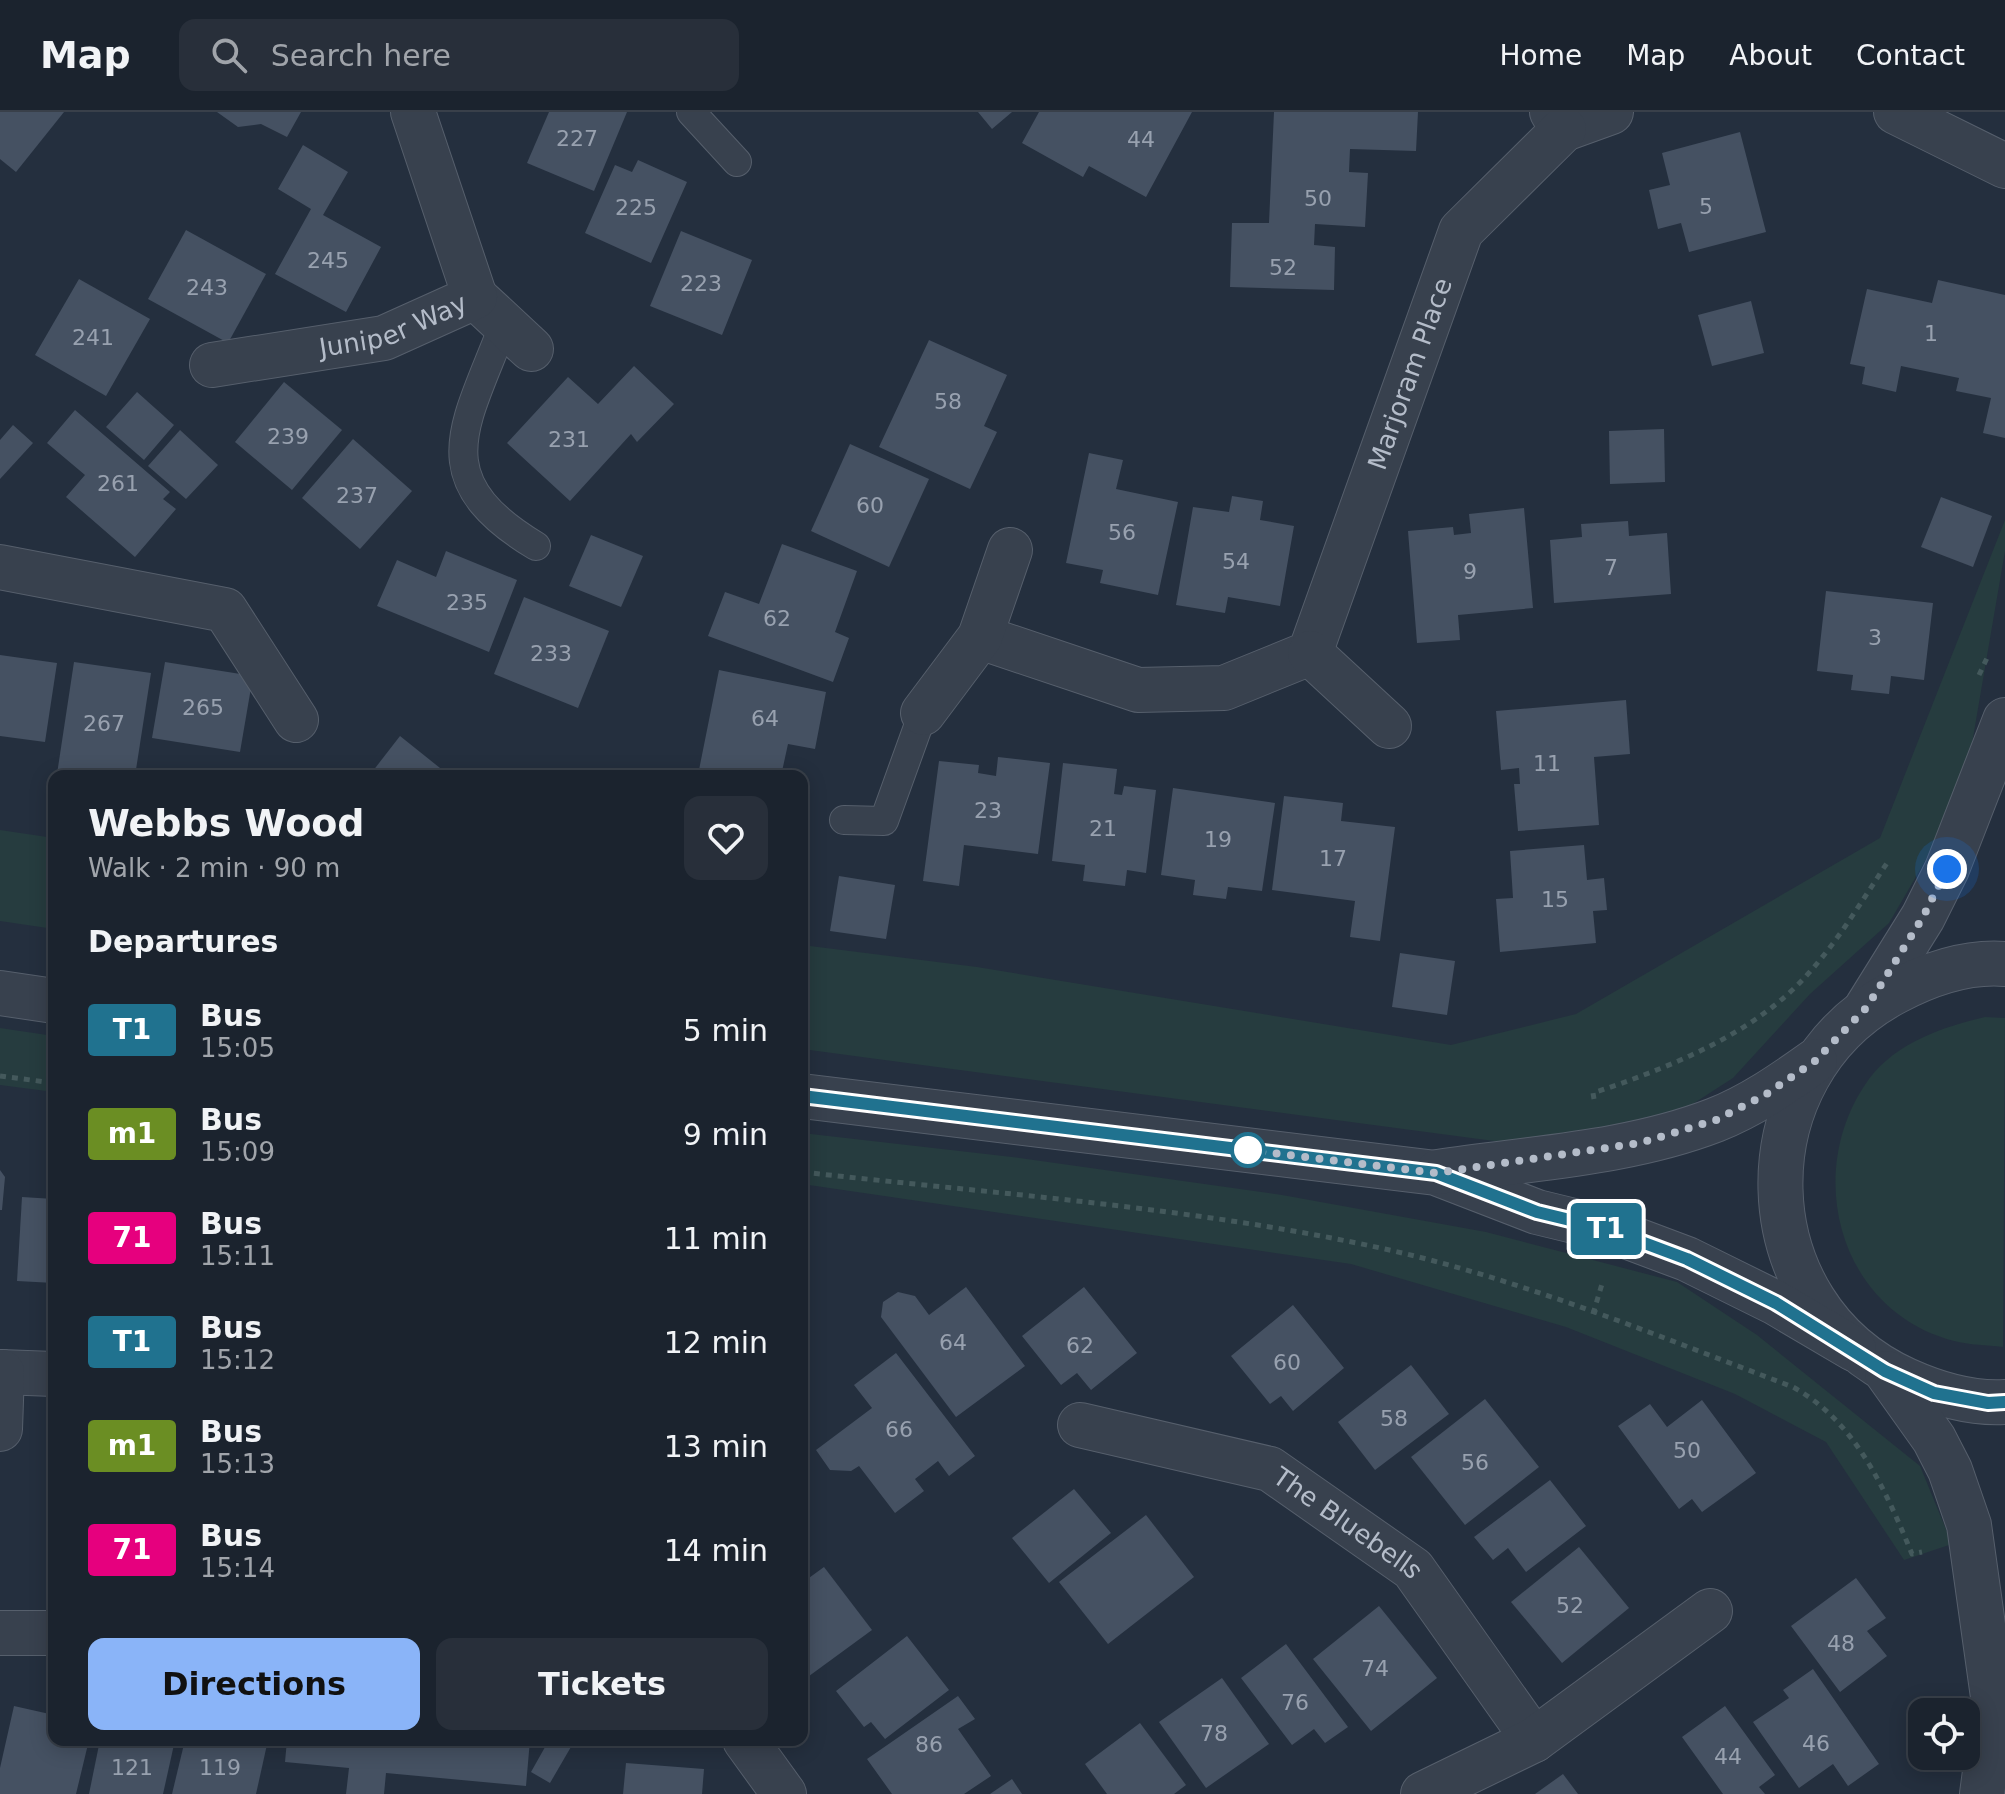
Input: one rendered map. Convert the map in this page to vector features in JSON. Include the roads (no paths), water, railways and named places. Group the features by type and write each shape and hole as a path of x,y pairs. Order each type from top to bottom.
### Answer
{"street":[{"name":"Juniper Way","path":"212,365 503,323 413,112"},
{"name":"Marjoram Place","path":"1310,653 1461,231 1558,121 1611,112"},
{"path":"1896,112 2005,166"},
{"path":"923,713 980,637 1010,550"},
{"path":"0,567 225,610 296,720"},
{"path":"980,637 1138,690 1224,688 1310,653 1389,726"},
{"path":"1436,1173 1601,1150 1665,1136 1716,1120 1749,1104 1815,1061 1867,1007 1923,917 1947,869 2005,720"},
{"path":"1867,1007 1926,975 1987,963 2005,964"},
{"path":"0,993 48,1000"},
{"path":"1815,1061 1797,1095 1784,1132 1779,1174 1782,1217 1803,1283 1825,1318 1869,1360 1934,1439 1961,1500 1999,1692 1982,1794"},
{"path":"808,1097 1436,1173 1537,1212 1607,1229 1687,1259 1754,1291 1869,1360 1934,1393 1988,1403 2005,1402"},
{"path":"0,1429 1,1372 48,1374"},
{"name":"The Bluebells","path":"1080,1425 1270,1469 1335,1514 1413,1569 1534,1740"},
{"path":"1423,1794 1534,1740 1710,1611"},
{"path":"0,1633 48,1633"},
{"path":"749,1746 784,1794"}],"lane":[{"path":"691,112 737,162"},
{"path":"503,323 465,426 461,464 478,498 501,525 536,546"},
{"path":"844,820 884,821 923,713"}]}
